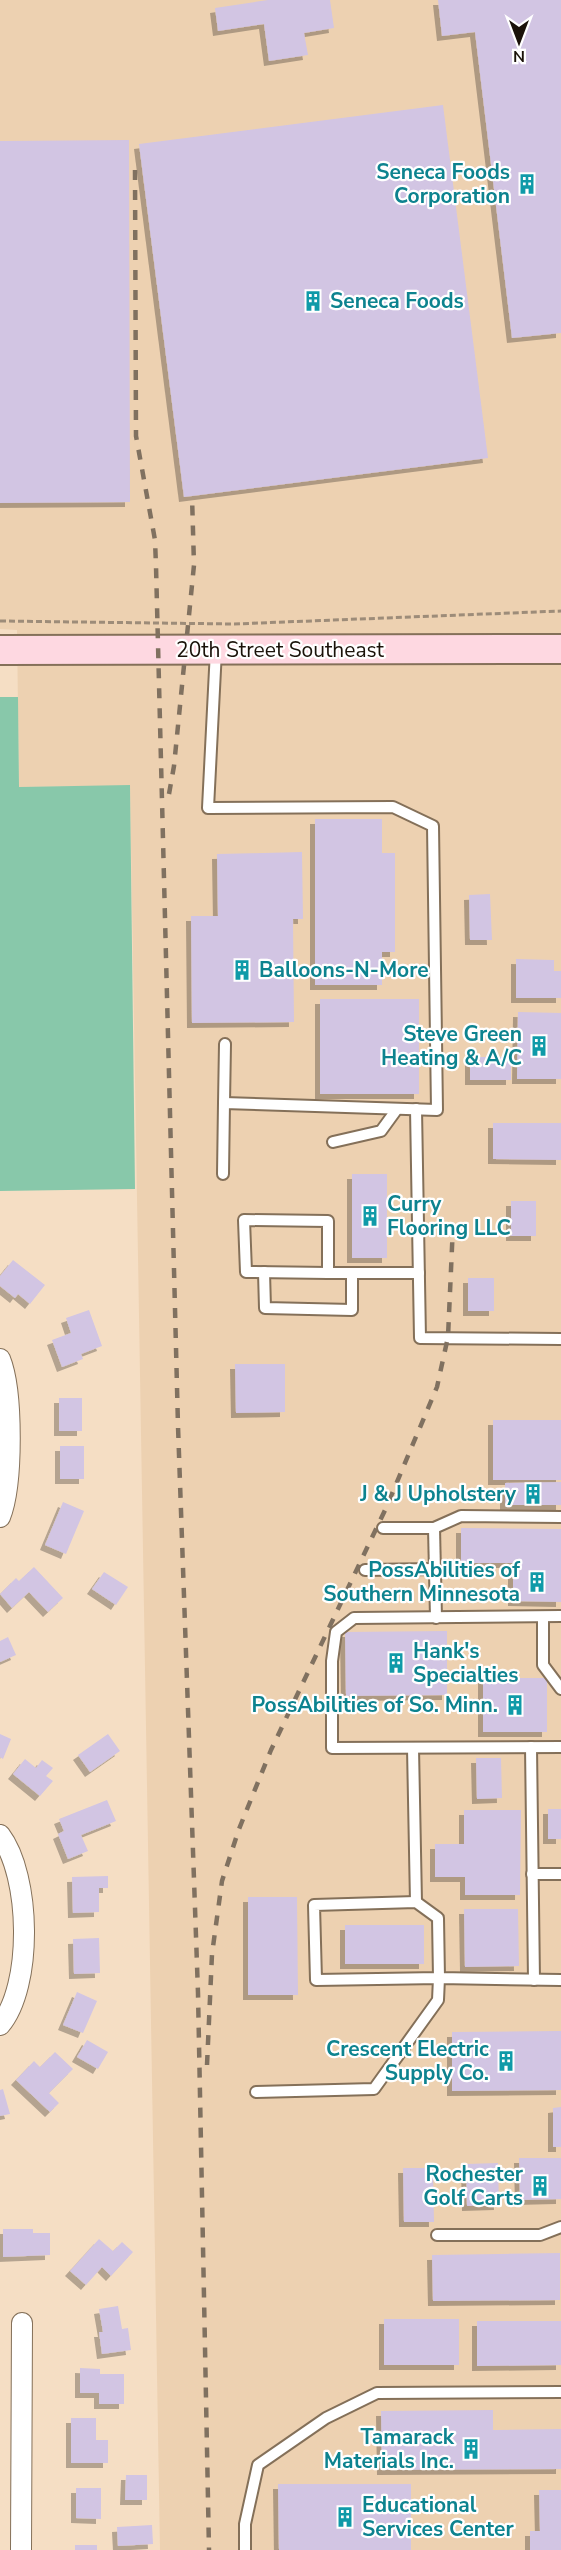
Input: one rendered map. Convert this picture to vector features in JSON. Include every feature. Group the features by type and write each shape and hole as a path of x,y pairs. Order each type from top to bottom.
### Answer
{"street":[{"name":"20th Street Southeast","path":"0,650 561,649"},
{"path":"0,1359 7,1390 9,1437 7,1494 0,1517"},
{"path":"0,1835 8,1845 18,1870 23,1959 20,1982 11,2011 0,2025"},
{"path":"21,2550 22,2323"}],"lane":[{"path":"216,650 208,808 393,807 434,826 437,1110 224,1103"},
{"path":"223,1174 225,1044"},
{"path":"333,1142 381,1131 397,1109"},
{"path":"416,1109 420,1338 561,1339"},
{"path":"328,1273 328,1221 244,1220 246,1272 328,1273 419,1273"},
{"path":"264,1272 265,1308 352,1310 352,1273"},
{"path":"383,1528 434,1528 461,1516 561,1517"},
{"path":"434,1528 436,1618"},
{"path":"365,1570 435,1569"},
{"path":"561,1616 354,1618 336,1632 332,1661 332,1748 561,1748"},
{"path":"543,1617 543,1665 561,1689"},
{"path":"531,1747 534,1980"},
{"path":"413,1748 416,1902"},
{"path":"532,1874 561,1874"},
{"path":"256,2091 374,2089 438,2000 439,1978 438,1918 416,1902 314,1905 316,1980 439,1978 561,1980"},
{"path":"437,2235 540,2235 561,2228"},
{"path":"245,2550 244,2524 258,2465 326,2418 377,2393 561,2392"}],"path":[{"path":"0,621 234,624 561,611"}],"shaded area":[{"path":"0,0 561,0 561,2550 160,2550 130,786 19,787 17,630 0,629"}],"green space":[{"path":"0,697 18,697 19,787 130,785 135,1189 0,1191"}],"building":[{"path":"268,0 330,0 334,28 304,33 308,55 269,61 264,24 218,31 215,8"},
{"name":"Seneca Foods Corporation","path":"438,0 561,0 561,333 512,338 475,32 442,36"},
{"name":"Seneca Foods","path":"443,105 488,458 184,497 139,144"},
{"path":"129,140 130,502 0,503 0,141"},
{"path":"315,819 382,819 382,853 395,853 395,952 382,952 382,985 315,985"},
{"name":"Balloons-N-More","path":"302,852 303,919 293,919 294,1022 192,1023 191,916 218,916 217,854"},
{"path":"490,894 492,940 470,940 469,895"},
{"path":"516,959 554,960 554,971 561,971 561,998 516,998"},
{"path":"320,999 419,999 419,1094 320,1094"},
{"name":"Steve Green Heating & A/C","path":"518,1012 561,1013 561,1079 517,1079"},
{"path":"470,1057 511,1057 511,1080 470,1080"},
{"path":"493,1123 561,1123 561,1160 493,1159"},
{"name":"Curry Flooring LLC","path":"352,1174 387,1174 387,1258 352,1258"},
{"path":"511,1201 536,1201 536,1236 511,1236"},
{"path":"13,1260 45,1285 30,1304 18,1294 15,1298 0,1286 0,1276"},
{"path":"468,1278 494,1278 494,1311 468,1311"},
{"path":"89,1310 102,1346 81,1354 83,1359 62,1367 52,1340 71,1333 66,1318"},
{"path":"235,1364 285,1364 285,1412 236,1413"},
{"path":"59,1398 82,1398 82,1431 59,1431"},
{"path":"493,1420 561,1420 561,1480 493,1480"},
{"path":"60,1446 84,1446 84,1479 60,1479"},
{"name":"J & J Upholstery","path":"561,1482 561,1505 505,1505 505,1483"},
{"path":"63,1502 84,1511 66,1554 45,1545"},
{"name":"PossAbilities of Southern Minnesota","path":"461,1528 561,1529 561,1602 513,1601 513,1563 461,1563"},
{"path":"34,1567 63,1598 48,1612 29,1592 12,1608 0,1594 16,1578 19,1581"},
{"path":"104,1572 128,1587 116,1605 92,1589"},
{"name":"Hank's Specialties","path":"447,1631 447,1695 346,1696 345,1632"},
{"path":"8,1637 16,1655 0,1662 0,1641"},
{"name":"PossAbilities of So. Minn.","path":"483,1678 547,1678 547,1732 483,1732"},
{"path":"0,1734 11,1739 3,1759 0,1757"},
{"path":"108,1734 120,1751 90,1772 78,1755"},
{"path":"476,1758 501,1758 502,1798 477,1799"},
{"path":"25,1759 36,1768 42,1760 53,1768 46,1776 53,1781 40,1796 13,1774"},
{"path":"107,1800 116,1821 81,1835 88,1851 68,1859 58,1834 64,1831 59,1819"},
{"path":"548,1809 561,1809 561,1839 548,1839"},
{"path":"464,1810 521,1810 520,1895 465,1895 465,1877 435,1877 435,1844 464,1844"},
{"path":"108,1876 108,1888 99,1888 99,1912 73,1913 72,1877"},
{"path":"248,1897 297,1897 298,1995 248,1995"},
{"path":"464,1909 518,1909 519,1966 465,1967"},
{"path":"345,1925 424,1925 424,1964 345,1964"},
{"path":"99,1938 100,1973 74,1974 73,1939"},
{"path":"77,1992 97,2001 83,2033 63,2025"},
{"name":"Crescent Electric Supply Co.","path":"561,2031 561,2090 452,2091 452,2032"},
{"path":"87,2040 108,2052 98,2069 77,2057"},
{"path":"55,2052 73,2069 49,2093 59,2103 50,2112 16,2080 34,2061 40,2067"},
{"path":"3,2089 10,2114 0,2116 0,2090"},
{"path":"561,2107 561,2147 553,2147 553,2108"},
{"name":"Rochester Golf Carts","path":"519,2158 561,2158 561,2199 520,2200"},
{"path":"498,2163 499,2205 467,2206 466,2164"},
{"path":"403,2168 433,2168 434,2222 404,2222"},
{"path":"3,2229 33,2229 33,2233 50,2233 50,2255 3,2257"},
{"path":"99,2239 113,2251 122,2242 133,2252 111,2276 102,2267 86,2285 70,2271"},
{"path":"560,2253 560,2300 433,2301 432,2255"},
{"path":"118,2306 122,2329 128,2328 131,2350 102,2354 99,2332 103,2332 99,2309"},
{"path":"384,2319 459,2319 459,2365 384,2365"},
{"path":"477,2321 561,2321 561,2365 477,2366"},
{"path":"80,2368 100,2369 100,2374 124,2374 124,2404 99,2404 99,2393 80,2393"},
{"name":"Tamarack Materials Inc.","path":"493,2410 493,2430 561,2429 561,2469 382,2470 381,2411"},
{"path":"71,2418 96,2418 96,2440 108,2440 108,2463 71,2463"},
{"path":"126,2475 147,2475 147,2500 125,2500"},
{"name":"Educational Services Center","path":"278,2484 411,2484 411,2550 279,2550"},
{"path":"76,2488 101,2488 101,2519 76,2518"},
{"path":"539,2490 561,2490 561,2550 530,2550 530,2531 540,2531"},
{"path":"152,2525 153,2544 118,2546 117,2527"},
{"path":"75,2545 97,2545 97,2550 75,2550"}],"railway":[{"path":"135,170 136,436 155,540 156,566 178,1426 198,1993 209,2550"},
{"path":"169,794 174,766 194,565 192,496"},
{"path":"207,2065 212,1954 222,1881 239,1829 271,1750 386,1508 437,1387 448,1337 453,1225"}],"place":[{"name":"Seneca Foods Corporation","path":"527,184"},
{"name":"Seneca Foods","path":"313,301"},
{"name":"Balloons-N-More","path":"242,970"},
{"name":"Steve Green Heating & A/C","path":"539,1046"},
{"name":"Curry Flooring LLC","path":"370,1216"},
{"name":"J & J Upholstery","path":"533,1494"},
{"name":"PossAbilities of Southern Minnesota","path":"537,1582"},
{"name":"Hank's Specialties","path":"396,1663"},
{"name":"PossAbilities of So. Minn.","path":"515,1705"},
{"name":"Crescent Electric Supply Co.","path":"506,2061"},
{"name":"Rochester Golf Carts","path":"540,2186"},
{"name":"Tamarack Materials Inc.","path":"471,2449"},
{"name":"Educational Services Center","path":"345,2517"}]}
